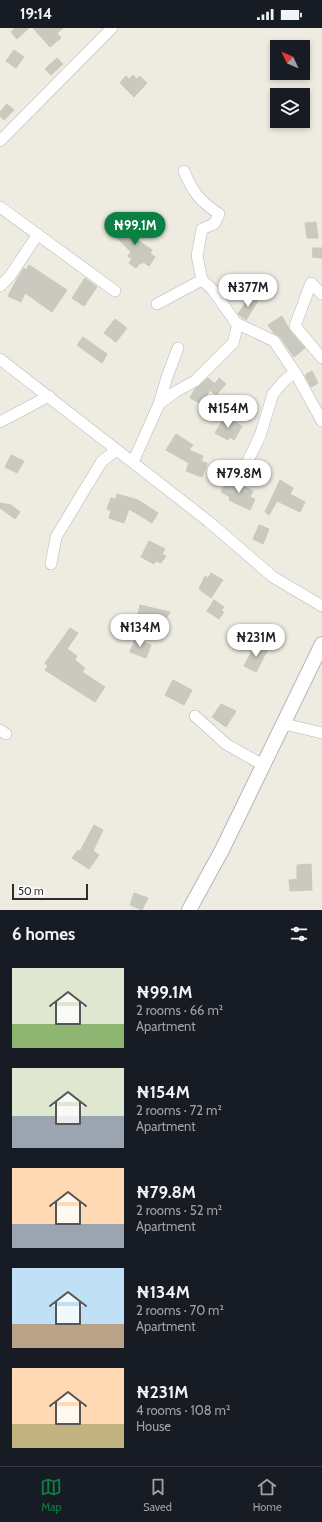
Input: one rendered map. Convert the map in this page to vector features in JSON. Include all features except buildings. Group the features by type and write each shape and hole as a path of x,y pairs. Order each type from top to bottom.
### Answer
{"street":[{"path":"0,141 112,28"},
{"path":"184,171 191,189 207,206 219,214 214,224 202,229 197,256 202,280 213,290 238,324 274,341 295,372 322,421"},
{"path":"0,207 115,291"},
{"path":"0,286 10,276 38,234"},
{"path":"157,304 202,280"},
{"path":"322,294 311,283 295,326 322,358"},
{"path":"159,404 175,392 195,381 233,343 238,324"},
{"path":"133,462 159,404 166,377 178,348"},
{"path":"0,359 208,521 273,577 322,606"},
{"path":"246,465 260,436 273,394 283,382 295,372"},
{"path":"0,422 49,396"},
{"path":"51,564 56,537 102,461 118,450"},
{"path":"189,910 222,850 322,644"},
{"path":"195,716 226,744 264,765"},
{"path":"284,724 322,733"}]}
